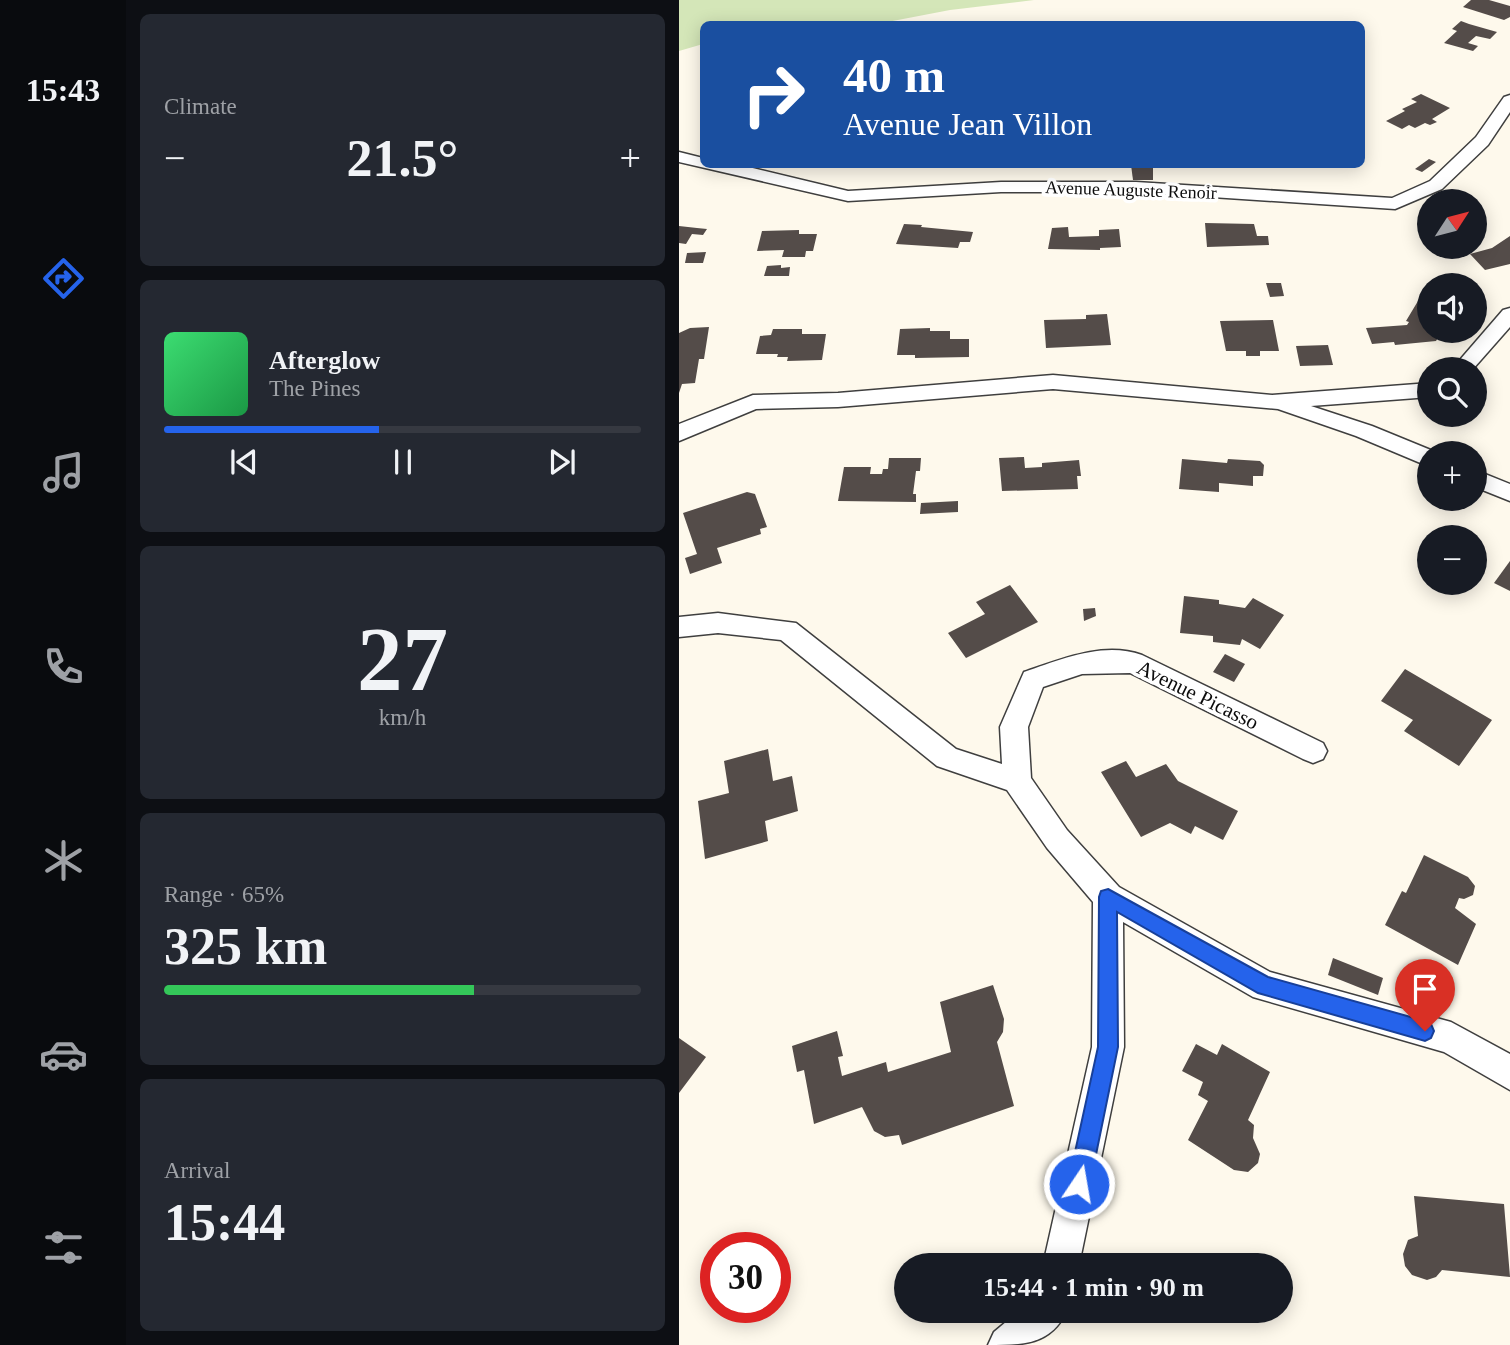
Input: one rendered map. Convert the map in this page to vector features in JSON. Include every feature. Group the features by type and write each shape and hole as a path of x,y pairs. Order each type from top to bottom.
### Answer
{"street":[{"name":"Avenue Auguste Renoir","path":"729,168 848,195 1001,187 1136,187 1395,204 1436,185 1482,141 1510,100"},
{"path":"679,157 700,162"},
{"path":"1472,357 1510,314"},
{"path":"679,433 753,401 838,400 1053,382 1272,402 1417,391"},
{"path":"1272,402 1364,431 1417,453"},
{"path":"1487,483 1510,493"},
{"path":"679,627 718,623 787,630 947,758 1017,781 1057,839 1108,897 1264,986 1451,1038 1510,1073"},
{"name":"Avenue Picasso","path":"1017,781 1014,727 1033,680 1082,663 1133,662 1313,751"},
{"path":"1065,1253 1108,1047 1108,897"},
{"path":"1007,1345 1034,1323"}],"green space":[{"path":"679,0 1034,0 950,10 893,21 700,21 700,45 679,51"}],"building":[{"path":"1471,0 1489,0 1510,6 1510,17 1504,20 1463,7"},
{"path":"1461,21 1497,32 1490,39 1476,36 1468,43 1478,46 1473,51 1444,43 1457,31 1452,29"},
{"path":"1421,94 1450,108 1432,119 1437,122 1430,125 1425,123 1415,128 1409,125 1402,129 1386,121 1417,102 1411,99"},
{"path":"1429,159 1436,162 1422,172 1415,169"},
{"path":"1131,168 1153,168 1153,180 1133,180"},
{"path":"1205,223 1254,224 1257,236 1268,236 1269,245 1207,247"},
{"path":"904,224 973,232 970,242 960,242 958,248 896,244"},
{"path":"679,226 707,229 703,235 692,234 686,244 679,243"},
{"path":"1068,227 1069,237 1099,236 1099,230 1119,229 1121,247 1100,250 1048,249 1052,228"},
{"path":"799,230 799,234 817,234 813,251 806,251 805,257 782,257 784,250 757,251 762,231"},
{"path":"1510,236 1510,264 1485,270 1475,259 1487,259 1487,249"},
{"path":"706,252 703,263 685,263 687,253"},
{"path":"781,265 781,268 790,267 789,276 764,276 767,266"},
{"path":"1266,283 1281,283 1284,296 1270,297"},
{"path":"1417,303 1417,343 1372,344 1366,328 1407,325 1409,322 1406,321"},
{"path":"1107,314 1111,345 1046,348 1044,320 1086,319 1086,315"},
{"path":"1273,320 1279,351 1260,351 1260,356 1246,356 1246,351 1226,351 1220,321"},
{"path":"709,327 704,359 699,359 695,383 682,384 679,393 679,333 690,328"},
{"path":"930,328 930,331 950,331 950,339 969,339 969,357 915,358 915,355 897,355 900,329"},
{"path":"773,329 802,329 802,334 826,334 822,360 787,361 788,357 777,357 778,354 756,354 760,336 771,335"},
{"path":"1328,345 1333,365 1300,366 1296,346"},
{"path":"1024,457 1025,468 1042,467 1042,463 1079,460 1081,476 1077,476 1078,489 1002,491 999,458"},
{"path":"889,458 921,458 913,494 916,494 916,502 838,501 844,467 871,467 870,474 882,474 883,469 888,469"},
{"path":"1182,459 1227,463 1228,459 1260,461 1264,465 1263,476 1253,476 1253,486 1219,483 1219,492 1179,489"},
{"path":"747,492 755,494 767,527 760,529 761,534 717,548 722,563 690,574 685,558 697,554 683,513"},
{"path":"958,501 958,512 920,514 921,503"},
{"path":"1510,561 1510,591 1494,583"},
{"path":"1010,585 1038,622 966,658 948,633 985,614 976,602"},
{"path":"1184,596 1219,600 1219,604 1245,608 1253,598 1284,615 1260,649 1242,639 1240,645 1213,642 1213,636 1180,633"},
{"path":"1095,608 1096,616 1084,621 1083,609"},
{"path":"1225,654 1245,664 1234,682 1213,672"},
{"path":"1405,669 1492,720 1459,766 1404,731 1413,720 1381,701"},
{"path":"768,749 773,781 792,776 798,811 765,821 768,841 705,859 698,801 729,793 724,761"},
{"path":"1126,761 1136,777 1166,764 1178,781 1238,811 1223,840 1195,826 1191,834 1170,823 1141,837 1101,772"},
{"path":"1424,855 1468,877 1475,886 1473,895 1459,898 1455,908 1476,924 1458,965 1385,925 1402,891 1406,893"},
{"path":"1333,958 1383,978 1378,995 1328,975"},
{"path":"993,985 1004,1019 1003,1032 997,1042 1014,1106 902,1145 899,1135 885,1137 874,1131 862,1107 814,1124 804,1070 797,1072 792,1046 837,1031 843,1056 838,1057 842,1076 886,1062 888,1072 951,1052 940,1002"},
{"path":"679,1038 706,1057 679,1093"},
{"path":"1196,1044 1217,1055 1222,1044 1270,1072 1248,1120 1254,1125 1253,1138 1260,1154 1258,1163 1248,1172 1234,1170 1188,1140 1208,1101 1198,1095 1203,1082 1182,1071"},
{"path":"1414,1196 1504,1204 1510,1277 1442,1270 1436,1277 1427,1280 1412,1275 1405,1266 1403,1254 1408,1240 1418,1236"}],"route":[{"path":"1079,1184 1108,1047 1108,897 1264,986 1425,1031"}]}
